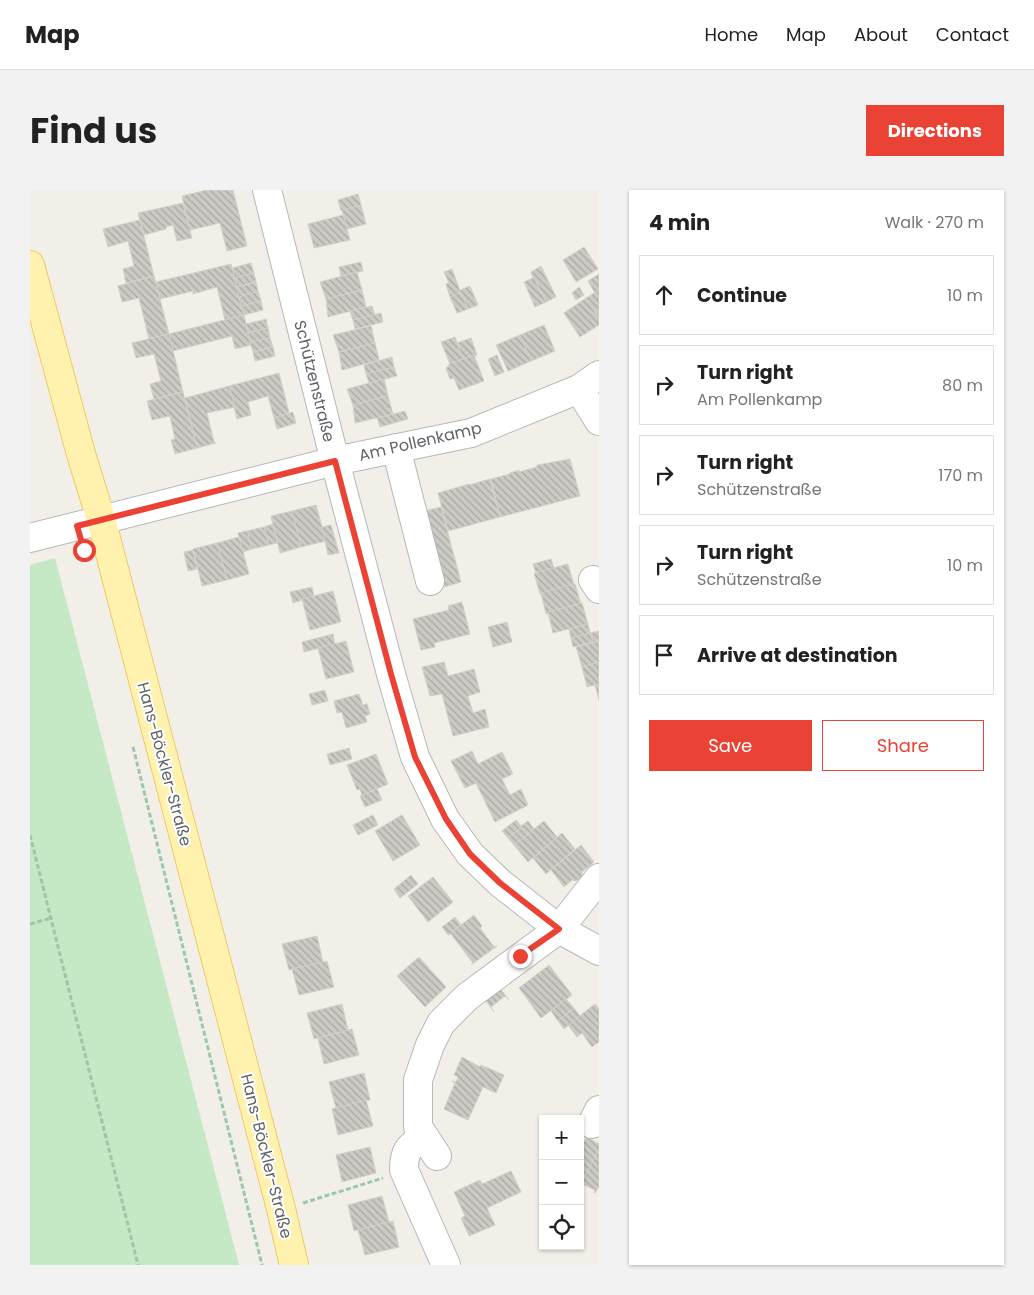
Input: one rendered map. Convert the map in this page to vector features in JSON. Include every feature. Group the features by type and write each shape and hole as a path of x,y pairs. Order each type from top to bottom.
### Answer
{"main road":[{"name":"Hans-Böckler-Straße","path":"30,265 81,454 101,519 294,1265"}],"street":[{"name":"Schützenstraße","path":"267,190 335,461 391,674 415,757 446,819 470,854 500,883 559,929 599,951"},
{"name":"Am Pollenkamp","path":"30,538 335,461 471,433 589,382"},
{"path":"589,382 599,421"},
{"path":"396,448 430,581"},
{"path":"446,1265 404,1170 404,1156 410,1146 431,1146 418,1127 418,1080 430,1045 441,1023 467,997 559,929 599,878"}],"path":[{"path":"131,737 262,1265"},
{"path":"30,836 138,1265"},
{"path":"30,924 51,918"},
{"path":"281,1209 369,1183 404,1170"}],"green space":[{"path":"55,558 239,1265 30,1265 30,565"}],"building":[{"path":"207,190 233,190 247,246 227,251 220,223 190,230 182,196"},
{"path":"358,194 361,205 341,211 338,200"},
{"path":"183,203 192,238 177,241 173,225 144,235 138,213"},
{"path":"361,205 366,224 347,229 342,210"},
{"path":"343,215 350,240 314,248 308,224"},
{"path":"140,220 154,276 126,283 123,269 134,266 128,241 108,247 103,229"},
{"path":"584,247 598,269 576,282 563,260"},
{"path":"361,262 363,271 341,276 339,267"},
{"path":"251,263 254,273 234,278 232,268"},
{"path":"231,264 244,315 225,320 217,287 193,294 193,291 160,299 156,282"},
{"path":"541,266 556,297 546,302 531,272"},
{"path":"452,269 461,293 450,297 446,284 449,283 444,272"},
{"path":"357,272 362,290 326,299 320,282"},
{"path":"531,272 546,302 535,307 524,282 533,278"},
{"path":"254,273 256,282 237,287 234,278"},
{"path":"599,274 599,290 595,293 588,281"},
{"path":"154,276 169,334 149,339 139,298 122,302 118,286"},
{"path":"256,282 258,291 239,297 237,287"},
{"path":"470,286 478,305 468,309 460,290"},
{"path":"579,287 584,295 576,300 572,293"},
{"path":"362,290 366,307 328,317 326,299"},
{"path":"599,290 599,318 586,298"},
{"path":"258,291 261,301 241,306 239,297"},
{"path":"461,292 468,309 457,313 450,297"},
{"path":"586,298 599,318 599,325 580,337 564,313"},
{"path":"261,301 263,310 244,315 241,306"},
{"path":"372,306 375,315 353,320 350,311"},
{"path":"381,313 383,322 355,329 353,320"},
{"path":"244,315 251,345 235,349 232,336 173,351 169,334"},
{"path":"266,319 268,328 248,333 246,324"},
{"path":"544,325 555,351 531,361 520,335"},
{"path":"371,326 375,343 339,352 333,335"},
{"path":"268,328 270,338 250,342 248,333"},
{"path":"169,334 183,392 154,399 150,384 161,381 154,354 136,358 132,343"},
{"path":"520,335 531,361 508,371 496,345"},
{"path":"455,337 463,359 450,364 441,342"},
{"path":"270,338 273,347 253,352 250,342"},
{"path":"471,338 477,355 463,359 457,343"},
{"path":"375,343 379,360 342,370 339,352"},
{"path":"273,347 275,356 255,361 253,352"},
{"path":"474,355 484,381 459,390 454,378 450,379 446,368 449,364"},
{"path":"497,355 504,372 495,376 488,359"},
{"path":"392,357 394,367 366,374 364,365"},
{"path":"394,367 397,376 369,383 366,374"},
{"path":"279,373 289,413 274,418 268,396 248,402 251,415 237,419 229,386"},
{"path":"384,379 388,396 353,405 347,389"},
{"path":"229,386 235,407 207,413 214,442 216,443 197,448 185,398"},
{"path":"183,392 197,448 175,454 171,440 175,439 170,416 152,420 147,401"},
{"path":"388,396 393,414 355,423 353,405"},
{"path":"405,411 408,419 380,427 377,418"},
{"path":"293,412 296,423 277,429 274,418"},
{"path":"570,459 580,496 500,517 491,479 519,470 519,472 537,467 537,465"},
{"path":"490,479 500,517 448,531 438,493"},
{"path":"316,505 326,541 301,547 292,511"},
{"path":"441,507 461,582 444,587 424,511"},
{"path":"292,511 301,547 280,553 271,516"},
{"path":"273,524 277,543 269,545 264,527"},
{"path":"331,525 339,553 328,555 322,527"},
{"path":"264,527 269,545 252,549 247,531"},
{"path":"247,531 252,549 243,552 238,533"},
{"path":"239,537 249,574 227,580 217,543"},
{"path":"217,543 227,580 202,586 193,549"},
{"path":"193,550 197,569 188,571 184,552"},
{"path":"551,559 554,568 536,573 533,564"},
{"path":"568,564 574,585 540,594 534,573"},
{"path":"575,584 581,604 546,614 541,593"},
{"path":"312,587 314,596 293,603 290,592"},
{"path":"333,591 341,622 310,630 302,599"},
{"path":"462,602 470,634 434,643 435,647 421,650 413,619 449,610 448,606"},
{"path":"582,603 588,624 553,633 548,612"},
{"path":"507,622 512,642 493,647 488,627"},
{"path":"588,624 590,633 571,638 569,629"},
{"path":"599,631 599,641 593,642 590,633"},
{"path":"590,633 593,642 573,647 571,638"},
{"path":"333,634 335,644 304,652 302,642"},
{"path":"346,641 354,672 326,679 318,648"},
{"path":"599,641 599,662 582,667 576,647"},
{"path":"444,662 448,676 474,669 480,692 468,696 473,713 485,709 489,727 453,736 442,694 430,696 422,667"},
{"path":"599,662 599,684 587,687 582,667"},
{"path":"599,684 599,700 595,685"},
{"path":"325,690 328,701 312,705 309,694"},
{"path":"359,694 363,705 367,704 370,714 365,716 367,722 346,728 342,712 337,713 334,701"},
{"path":"349,748 352,759 330,765 327,754"},
{"path":"472,751 478,764 502,752 513,774 502,779 510,795 521,789 528,805 495,822 476,783 465,788 451,761"},
{"path":"376,754 388,784 362,795 360,789 357,790 347,765"},
{"path":"377,789 382,800 365,807 360,796"},
{"path":"373,815 378,825 358,835 353,825"},
{"path":"402,815 420,845 393,861 375,831"},
{"path":"516,820 522,827 508,838 502,831"},
{"path":"528,821 534,829 528,834 521,826"},
{"path":"544,821 557,837 528,862 514,845"},
{"path":"522,827 528,834 514,845 508,838"},
{"path":"562,833 575,849 546,874 533,858"},
{"path":"581,845 594,862 582,872 582,877 576,881 572,880 564,887 551,870"},
{"path":"411,875 418,884 400,898 394,889"},
{"path":"433,877 453,902 428,922 408,896"},
{"path":"474,915 482,926 480,928 494,947 497,946 471,965 473,963 451,934 448,935"},
{"path":"455,917 461,925 448,935 442,927"},
{"path":"317,936 323,962 289,970 282,944"},
{"path":"419,957 446,987 425,1007 397,976"},
{"path":"327,961 334,987 299,995 292,969"},
{"path":"549,965 572,995 541,1018 519,988"},
{"path":"499,987 509,1000 505,996 491,1007 494,1012 484,998"},
{"path":"566,999 574,1008 558,1021 551,1011"},
{"path":"342,1004 348,1030 314,1039 307,1013"},
{"path":"595,1004 599,1009 599,1042 592,1047 582,1033 577,1037 568,1025"},
{"path":"574,1008 580,1016 564,1029 558,1021"},
{"path":"352,1029 359,1055 324,1064 318,1038"},
{"path":"462,1057 480,1067 481,1065 504,1075 496,1093 483,1087 468,1120 444,1109 455,1083 452,1081 456,1082 458,1077 454,1075"},
{"path":"364,1073 370,1100 336,1108 329,1082"},
{"path":"366,1100 373,1126 338,1135 332,1109"},
{"path":"587,1137 599,1144 599,1150 584,1178 584,1160 584,1142"},
{"path":"370,1147 376,1173 342,1182 336,1155"},
{"path":"599,1150 599,1187 595,1193 595,1190 584,1185 584,1178"},
{"path":"511,1171 521,1192 487,1208 495,1225 469,1236 461,1218 465,1216 454,1192 480,1180 482,1184"},
{"path":"382,1196 389,1222 354,1231 348,1205"},
{"path":"393,1221 399,1247 365,1255 358,1230"}],"route":[{"path":"84,550 77,526 335,461 391,674 415,757 446,819 470,854 500,883 559,929 520,956"}]}
